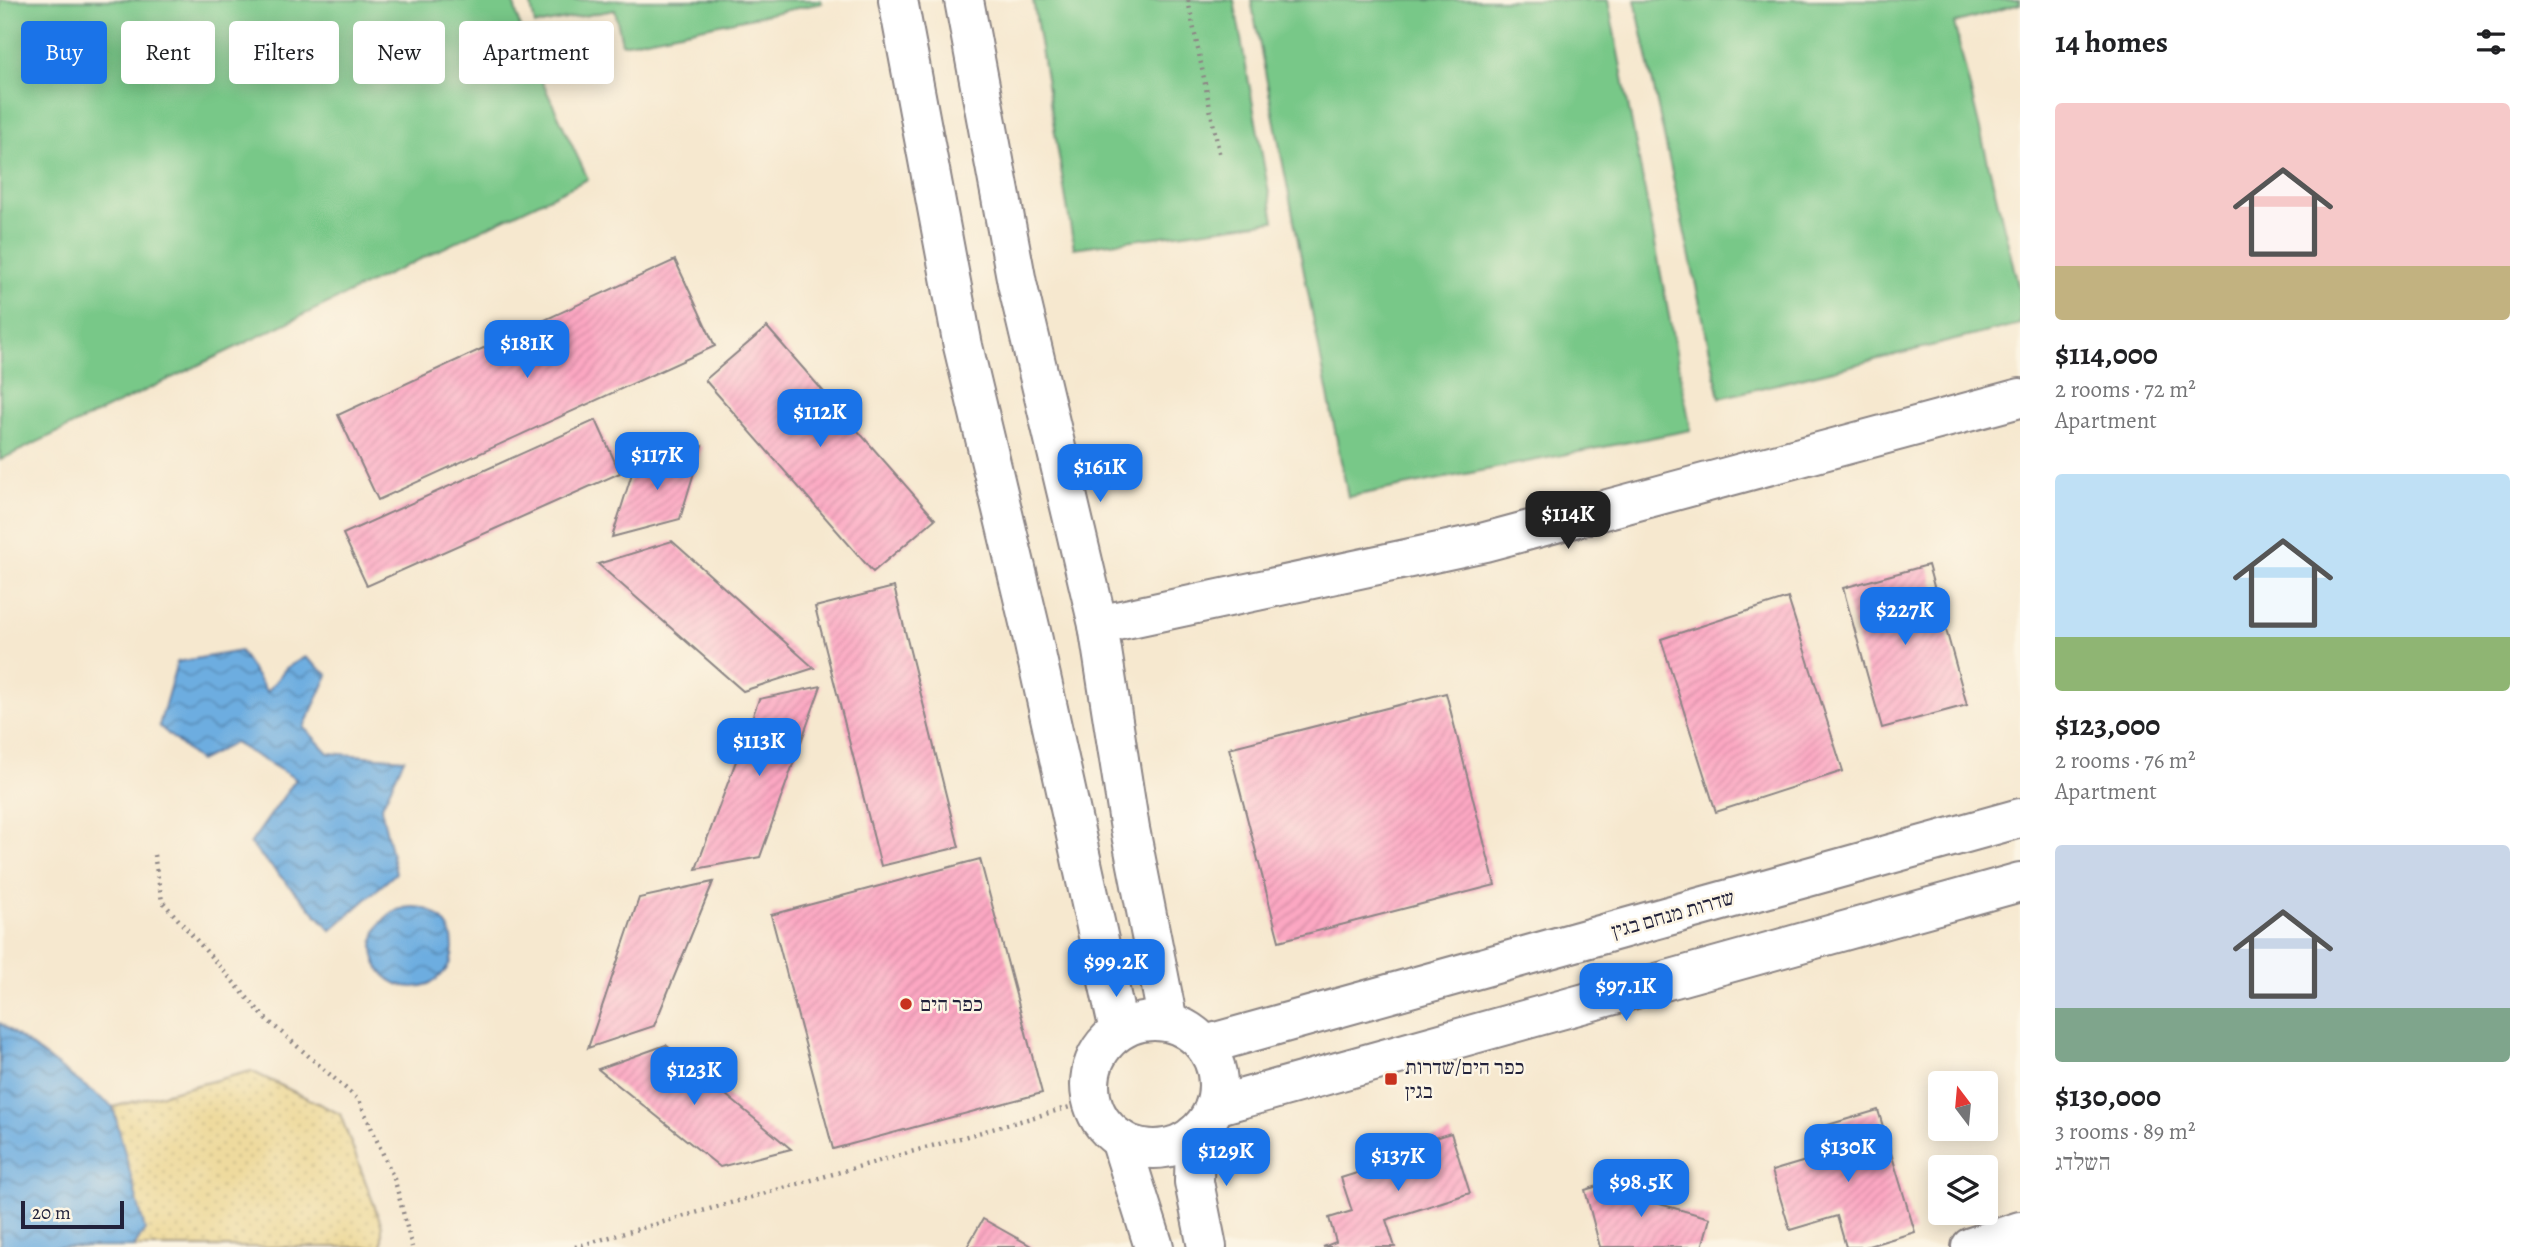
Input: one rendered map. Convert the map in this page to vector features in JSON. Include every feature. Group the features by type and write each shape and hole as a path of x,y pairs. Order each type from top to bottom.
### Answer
{"street":[{"path":"898,0 963,346 1031,631 1119,1031"},
{"path":"964,0 1017,283 1098,625 1130,829 1168,1021"},
{"path":"1098,625 1485,542 2020,398"},
{"name":"שדרות מנחם בגין","path":"1205,1045 2020,818"},
{"path":"1207,1247 1195,1182 1205,1120 1219,1084 1215,1063 1205,1045 1188,1030 1168,1021 1134,1023 1119,1031 1104,1045 1094,1062 1090,1081 1091,1101 1099,1119 1120,1139 1147,1149 1164,1148 1205,1120 2020,882"},
{"path":"1120,1139 1154,1247"},
{"path":"1971,1247 2020,1231"}],"path":[{"path":"1188,0 1220,157"},
{"path":"154,855 162,901 265,1018 359,1100 395,1181 412,1247"},
{"path":"575,1247 1091,1101"}],"green space":[{"path":"0,0 513,0 518,21 459,21 459,84 543,84 588,179 0,460"},
{"path":"530,0 821,0 822,3 622,44 615,10 556,21 534,21"},
{"path":"1033,0 1234,0 1274,221 1074,248"},
{"path":"1251,0 1608,0 1691,430 1348,497"},
{"path":"1635,0 2020,0 2020,4 1954,23 2020,293 2020,324 1720,398"}],"sand":[{"path":"251,1071 340,1114 382,1226 382,1247 134,1247 144,1230 113,1107"}],"water":[{"path":"240,651 267,692 286,668 305,657 328,675 304,727 328,753 404,759 381,808 396,873 331,930 250,844 296,779 234,743 199,761 159,726 177,662"},
{"path":"405,907 421,907 442,918 453,939 453,955 442,976 421,987 405,987 391,981 379,969 373,955 373,939 379,925 391,913"},
{"path":"0,1023 113,1107 145,1230 134,1247 0,1247"}],"building":[{"path":"675,260 715,346 378,500 338,415"},
{"path":"767,327 935,519 873,572 705,380"},
{"path":"596,420 620,473 367,586 343,534"},
{"path":"702,446 680,519 612,537 634,467"},
{"path":"672,541 814,668 743,691 598,564"},
{"path":"1928,565 1967,705 1882,728 1843,588"},
{"path":"894,587 959,847 881,866 815,607"},
{"path":"1788,598 1843,771 1716,812 1661,639"},
{"path":"821,686 760,857 696,869 759,699"},
{"path":"1446,693 1495,885 1279,941 1229,748"},
{"name":"כפר הים","path":"980,859 1042,1093 833,1149 771,915"},
{"path":"713,882 654,1026 588,1048 639,898"},
{"path":"666,1045 791,1149 720,1167 598,1069"},
{"path":"1878,1110 1915,1232 1865,1247 1846,1247 1837,1216 1790,1230 1772,1171 1819,1157 1811,1130"},
{"path":"1451,1133 1470,1193 1386,1220 1395,1247 1323,1247 1336,1242 1329,1218 1352,1211 1341,1178 1427,1151 1424,1141"},
{"path":"1637,1174 1645,1200 1710,1218 1702,1247 1600,1247 1585,1190"},
{"path":"983,1219 1033,1247 967,1247"}],"place":[{"name":"כפר הים","path":"906,1004"},
{"name":"כפר הים/שדרות בגין","path":"1391,1079"}]}
